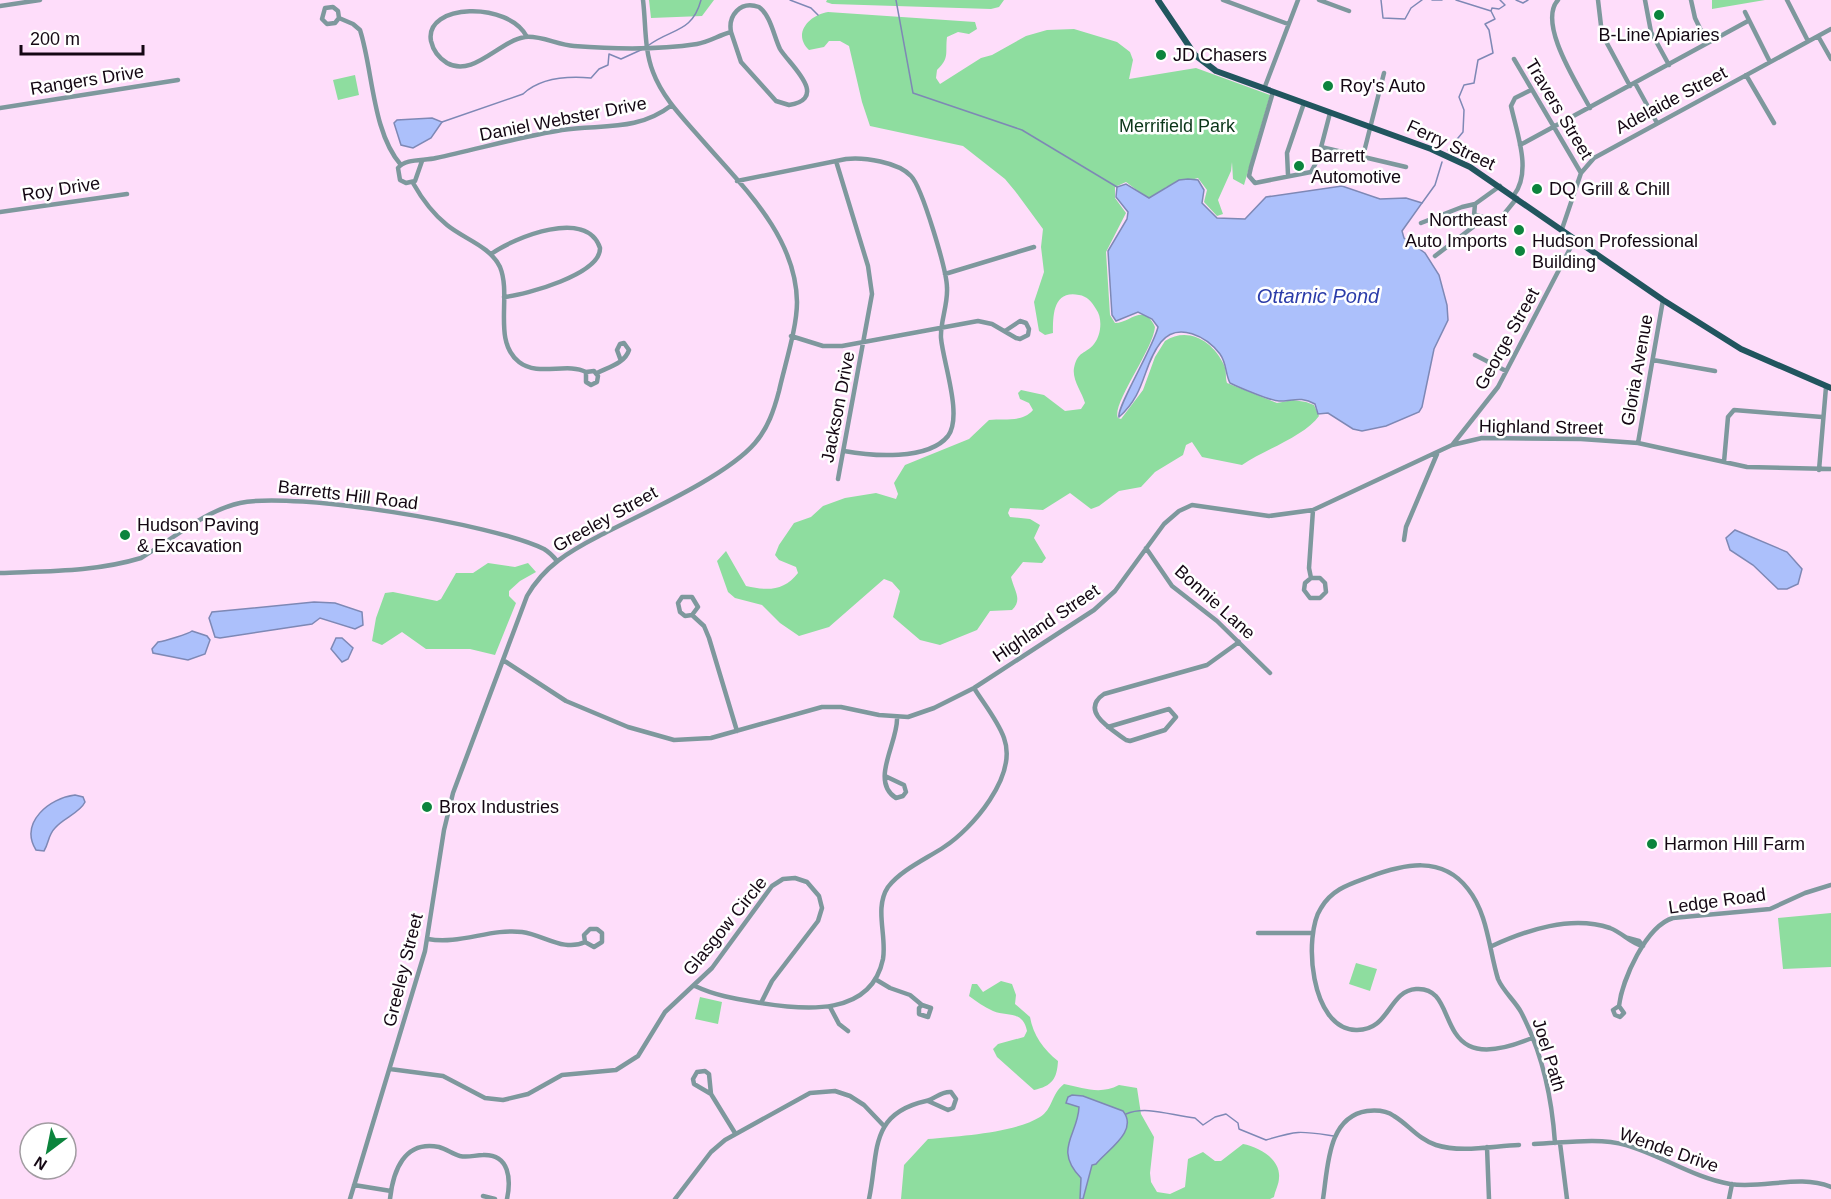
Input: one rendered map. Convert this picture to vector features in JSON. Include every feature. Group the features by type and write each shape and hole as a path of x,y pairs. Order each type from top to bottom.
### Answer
{"main road":[{"name":"Ferry Street","path":"1158,0 1195,55 1222,74 1450,157 1500,186 1663,300 1747,352 1828,387"}],"street":[{"path":"0,6 40,0"},
{"name":"Greeley Street","path":"350,1199 428,939 447,811 462,765 527,596 538,579 557,561 725,468 748,450 766,428 774,411 797,302 787,255 770,220 672,105 653,72 647,46 643,0"},
{"path":"1223,0 1288,24"},
{"path":"1264,89 1298,0"},
{"path":"1319,0 1349,12"},
{"path":"1598,0 1602,34 1657,123"},
{"path":"1646,0 1651,32 1669,65"},
{"path":"1691,0 1695,18 1707,44"},
{"path":"1787,0 1809,41"},
{"path":"1557,1 1554,26 1557,45 1590,108"},
{"path":"749,4 761,9 781,50 805,79 806,90 801,100 789,105 776,101 740,61 732,32 730,19 736,8 749,4"},
{"path":"527,37 513,21 487,11 445,17 434,25 431,34 434,48 439,56 459,67 473,64 504,44 527,37 574,46 647,46 700,44 732,32"},
{"path":"1745,12 1770,62"},
{"path":"339,18 360,30 377,111 392,152 401,165 397,171 398,178 404,183 413,183"},
{"path":"1520,145 1748,21"},
{"name":"Adelaide Street","path":"1562,230 1581,173 1594,158 1831,29"},
{"path":"1818,36 1831,59"},
{"name":"Travers Street","path":"1514,59 1581,173"},
{"path":"1363,156 1384,74"},
{"path":"1746,75 1774,123"},
{"name":"Rangers Drive","path":"0,108 178,80"},
{"path":"1476,215 1495,221 1500,219 1515,196 1522,178 1520,145 1512,106 1515,98 1531,90"},
{"path":"1273,92 1251,167 1251,181 1259,183 1288,175 1311,172 1321,147 1330,112"},
{"path":"1288,175 1287,153 1304,103"},
{"name":"Daniel Webster Drive","path":"401,165 547,133 622,125 654,118 672,105"},
{"path":"1321,147 1406,167"},
{"path":"737,181 836,161 866,159 910,174 921,195 945,274 947,295 941,337 953,423 945,439 931,448 880,456 844,451"},
{"name":"Jackson Drive","path":"836,161 872,285 871,310 838,479"},
{"path":"413,183 420,174 422,162"},
{"path":"413,183 439,218 491,254 501,269 507,346 517,361 529,367 586,372 592,370 597,373"},
{"path":"1421,223 1475,204 1500,186"},
{"name":"Roy Drive","path":"0,212 127,194"},
{"path":"1435,256 1473,227 1476,215 1475,204"},
{"path":"491,254 514,240 574,227 591,233 600,248 598,260 589,267 536,291 504,297"},
{"name":"George Street","path":"1452,445 1498,387 1575,239"},
{"path":"945,274 1034,248"},
{"name":"Gloria Avenue","path":"1638,443 1663,300"},
{"path":"791,336 833,346 983,321 1022,339 1028,335 1029,329 1026,323 1020,321 1005,331"},
{"path":"1475,355 1506,371"},
{"path":"1653,360 1715,371"},
{"path":"597,373 621,361"},
{"path":"586,372 584,379 590,385 597,381 597,373"},
{"path":"1819,470 1822,417 1828,387"},
{"path":"1724,462 1728,417 1734,410 1822,417"},
{"name":"Highland Street","path":"503,660 566,701 655,736 695,740 822,707 841,707 897,717 921,713 974,688 1102,604 1115,591 1171,517 1192,505 1269,516 1313,510 1452,445 1476,439 1513,438 1638,443 1761,468 1831,469"},
{"path":"1404,540 1406,527 1437,454"},
{"name":"Barretts Hill Road","path":"0,573 72,570 129,562 163,545 211,513 238,503 267,500 305,502 438,521 532,544 546,550 557,561"},
{"path":"1311,578 1309,567 1313,510"},
{"name":"Bonnie Lane","path":"1146,548 1172,586 1210,615 1270,673"},
{"path":"1311,578 1320,578 1325,584 1326,592 1320,598 1313,599 1305,593 1305,585 1311,578"},
{"path":"692,615 698,607 696,601 692,597 682,597 678,603 678,609 682,615 692,615 704,627 709,638 736,731"},
{"path":"1108,727 1166,709 1173,710 1176,717 1165,730 1135,741 1126,740 1101,722 1094,710 1095,702 1104,694 1207,665 1220,658 1239,642"},
{"path":"695,986 716,995 797,1009 831,1007 852,999 874,979 883,957 882,914 886,890 900,876 957,838 973,824 996,789 1005,766 1005,739 974,688"},
{"path":"885,776 904,785 906,792 903,796 896,798 891,795 885,776 885,762 897,732 897,717"},
{"name":"Joel Path","path":"1313,933 1320,908 1329,897 1344,886 1399,867 1427,865 1446,870 1468,888 1477,904 1492,946 1498,978 1522,1013 1532,1038 1549,1096 1567,1199"},
{"name":"Glasgow Circle","path":"390,1069 443,1076 485,1098 503,1100 520,1098 556,1077 606,1073 625,1066 643,1050 670,1006 695,986 712,968 772,886 788,879 803,880 819,896 820,916 772,981 761,1003"},
{"name":"Ledge Road","path":"1619,1006 1621,990 1643,946 1653,930 1668,920 1770,909 1804,893 1831,885"},
{"path":"1492,946 1544,928 1572,923 1609,928 1639,941 1643,946"},
{"path":"590,929 597,929 602,933 603,940 599,946 592,947 585,942 584,935 590,929"},
{"path":"428,939 444,940 515,932 571,947 585,942"},
{"path":"1258,933 1313,933 1317,993 1330,1018 1346,1029 1365,1030 1374,1026 1383,1020 1402,994 1420,989 1429,991 1440,1000 1452,1032 1466,1045 1500,1048 1532,1038"},
{"path":"874,979 910,995 922,1005"},
{"path":"831,1007 839,1024 848,1031"},
{"path":"711,1094 694,1084 693,1076 697,1072 702,1070 709,1074 711,1094 735,1133"},
{"path":"675,1199 711,1152 735,1133 768,1118 804,1096 823,1091 850,1096 864,1105 884,1126"},
{"path":"869,1199 876,1146 884,1126 904,1108 928,1101 945,1092 954,1094 956,1100 953,1108 948,1110 928,1101"},
{"path":"1323,1199 1337,1133 1349,1119 1362,1112 1376,1111 1390,1114 1420,1138 1438,1145 1487,1147 1519,1145"},
{"name":"Wende Drive","path":"1534,1144 1620,1144 1714,1180 1732,1184 1809,1182 1831,1187"},
{"path":"390,1199 399,1163 405,1154 416,1148 438,1147 460,1156 488,1155 499,1159 509,1174 507,1199"},
{"path":"1487,1147 1489,1199"},
{"path":"1729,1199 1732,1184"},
{"path":"354,1185 391,1191"},
{"path":"483,1196 495,1199"}],"green space":[{"path":"649,0 714,0 702,16 651,18"},
{"path":"827,0 1004,0 999,7 991,9 832,4 826,2"},
{"path":"1712,0 1765,0 1712,9"},
{"name":"Merrifield Park","path":"828,12 975,22 977,29 969,34 958,32 947,37 945,59 937,70 936,78 940,84 981,58 992,55 1026,36 1047,30 1074,29 1117,42 1130,52 1133,60 1129,79 1196,68 1270,95 1244,185 1233,179 1232,162 1231,171 1218,200 1223,214 1217,216 1204,202 1207,190 1198,178 1166,187 1151,200 1144,200 1142,194 1126,182 1115,187 1115,198 1126,213 1106,252 1110,315 1115,323 1136,316 1146,316 1155,327 1153,337 1117,411 1118,418 1121,419 1143,390 1155,357 1165,341 1182,335 1199,338 1213,349 1225,367 1227,383 1277,403 1293,400 1306,402 1314,405 1319,416 1304,430 1242,465 1202,457 1192,442 1186,445 1183,455 1155,472 1141,487 1119,491 1099,506 1091,509 1070,493 1043,510 1010,508 1008,513 1010,517 1030,519 1040,525 1034,538 1046,558 1042,563 1023,562 1011,577 1017,595 1017,602 1012,610 990,611 977,630 940,645 920,640 893,617 900,591 892,582 884,579 829,627 799,636 780,623 762,605 735,598 728,592 717,561 726,551 746,586 768,589 781,586 798,573 796,567 779,560 775,555 794,523 811,517 823,506 845,498 876,493 896,499 898,494 894,483 905,465 969,439 989,420 1013,419 1029,414 1033,410 1029,403 1020,399 1018,393 1021,390 1044,395 1065,411 1081,409 1085,403 1076,381 1074,368 1080,355 1096,341 1100,317 1087,298 1070,294 1064,296 1056,305 1053,333 1045,335 1039,331 1034,302 1044,272 1041,247 1043,229 1005,179 963,146 870,126 849,46 840,41 829,41 824,47 809,50 804,44 802,38 805,26 815,17"},
{"path":"355,75 359,95 338,100 333,80"},
{"path":"488,563 515,567 528,563 536,572 520,581 509,591 509,596 516,603 495,655 470,649 426,649 402,632 382,645 372,641 376,618 385,593 393,592 437,601 441,599 456,573 473,573"},
{"path":"1831,913 1831,967 1783,969 1778,918"},
{"path":"1356,963 1377,969 1370,991 1349,984"},
{"path":"1001,981 1012,984 1016,995 1015,1004 1030,1017 1040,1042 1058,1061 1052,1081 1034,1090 997,1057 993,1049 998,1044 1024,1037 1027,1031 1025,1024 1014,1015 993,1011 969,996 972,984 977,984 983,992"},
{"path":"700,997 722,1002 718,1024 695,1019"},
{"path":"1064,1084 1099,1090 1119,1085 1137,1088 1141,1114 1154,1137 1150,1173 1151,1182 1157,1192 1170,1194 1185,1187 1188,1159 1203,1152 1215,1161 1221,1161 1243,1144 1262,1151 1276,1165 1279,1180 1274,1197 1270,1199 901,1199 904,1165 928,1139 986,1133 1029,1122 1044,1114"}],"water":[{"path":"432,118 442,122 431,138 413,148 401,145 394,123 397,120"},
{"name":"Ottarnic Pond","path":"1179,180 1198,180 1204,190 1202,203 1217,218 1245,219 1266,197 1342,186 1380,199 1406,198 1422,203 1402,231 1404,238 1425,253 1439,275 1447,305 1448,320 1434,349 1419,412 1386,426 1362,431 1353,429 1328,413 1318,414 1315,404 1310,402 1279,401 1254,394 1230,383 1220,354 1200,337 1184,332 1168,336 1161,342 1150,360 1135,398 1119,417 1123,402 1158,327 1152,319 1138,312 1116,321 1112,315 1108,251 1127,219 1128,212 1116,197 1117,187 1126,184 1149,198"},
{"path":"1735,530 1787,552 1802,569 1798,584 1787,589 1778,589 1753,565 1730,550 1726,538"},
{"path":"314,602 335,603 362,612 363,625 355,629 320,618 312,624 220,638 215,637 209,618 212,612"},
{"path":"192,631 207,636 210,640 205,654 188,660 153,653 152,649 158,642"},
{"path":"336,638 342,638 353,648 348,659 342,662 331,649"},
{"path":"75,795 83,797 85,802 83,806 55,828 44,851 36,850 31,830 34,821 47,806"},
{"path":"1083,1096 1123,1111 1127,1118 1127,1126 1120,1140 1096,1164 1092,1165 1083,1199 1080,1199 1081,1178 1073,1168 1068,1150 1079,1107 1066,1103 1068,1097"}],"waterway":[{"path":"649,45 687,24 697,11 701,0"},
{"path":"790,0 811,8 818,15"},
{"path":"896,0 913,93 1022,130 1117,187"},
{"path":"1381,0 1383,18 1405,19 1411,8 1422,0"},
{"path":"1432,0 1442,0"},
{"path":"1456,0 1491,11"},
{"path":"1448,150 1463,132 1464,110 1459,97 1464,85 1474,83 1478,60 1493,53 1489,30 1485,24 1495,19 1492,8 1499,9 1505,5 1500,0"},
{"path":"1516,0 1523,3 1528,0"},
{"path":"442,122 523,94 546,81 573,77 591,78 599,69 608,65 609,54 621,59 643,49"},
{"path":"1422,203 1435,185 1442,162"},
{"path":"1126,1114 1142,1111 1160,1112 1195,1118 1203,1125 1215,1117 1226,1114 1238,1123 1239,1129 1266,1140 1300,1132 1334,1136"}],"place":[{"name":"B-Line Apiaries","path":"1659,15"},
{"name":"JD Chasers","path":"1161,55"},
{"name":"Roy's Auto","path":"1328,86"},
{"name":"Barrett Automotive","path":"1299,166"},
{"name":"DQ Grill & Chill","path":"1537,189"},
{"name":"Northeast Auto Imports","path":"1519,230"},
{"name":"Hudson Professional Building","path":"1520,251"},
{"name":"Hudson Paving & Excavation","path":"125,535"},
{"name":"Brox Industries","path":"427,807"},
{"name":"Harmon Hill Farm","path":"1652,844"}]}
